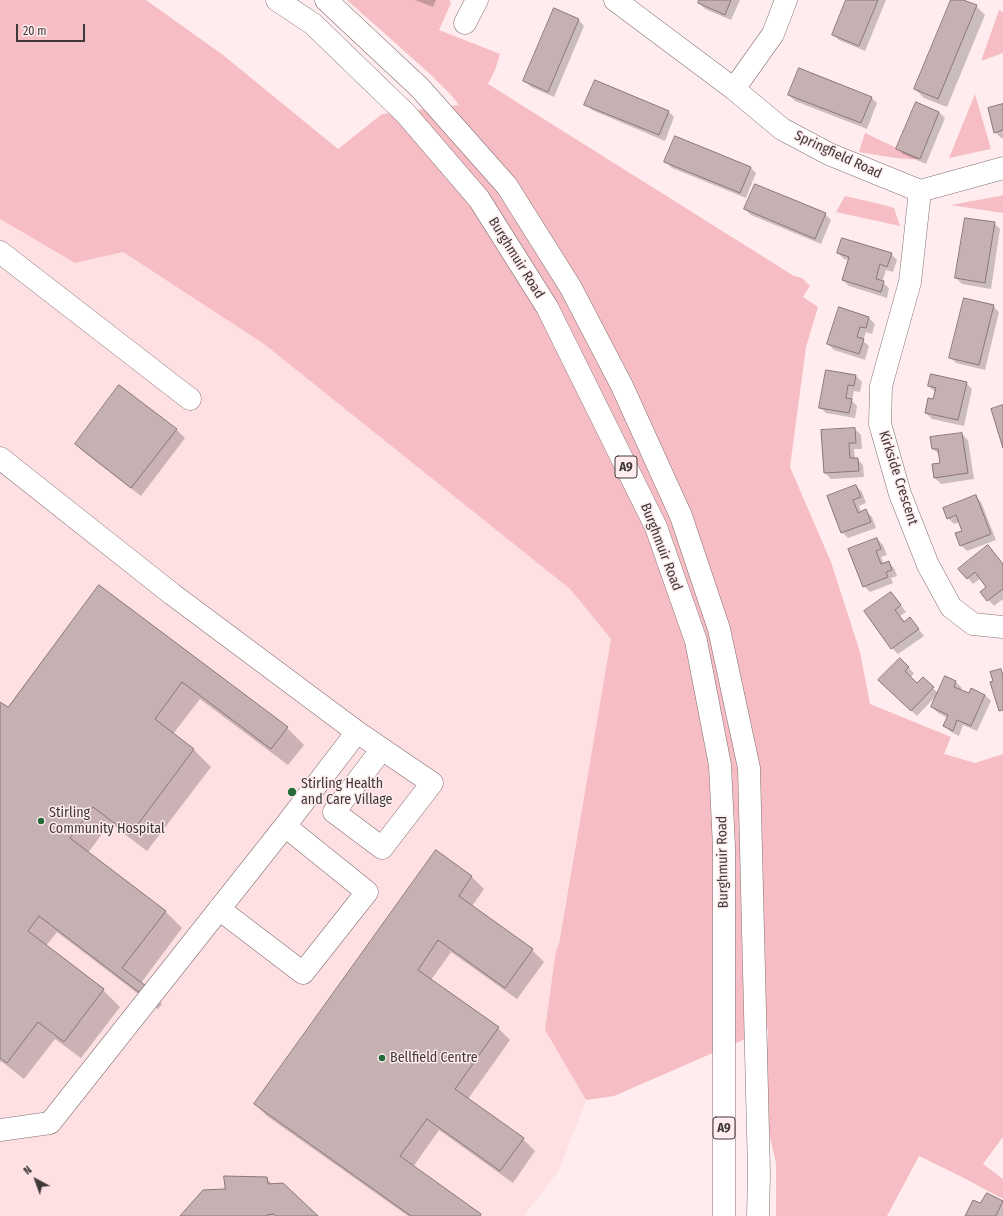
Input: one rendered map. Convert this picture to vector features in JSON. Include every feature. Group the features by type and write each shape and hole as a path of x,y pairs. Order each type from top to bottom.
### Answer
{"main road":[{"name":"Burghmuir Road","path":"277,0 313,24 406,114 479,199 547,307 656,528 696,641 720,765 724,847 724,1216"},
{"name":"Burghmuir Road","path":"326,0 420,88 507,186 571,288 622,386 681,516 719,629 749,768 759,1173 758,1216"},
{"path":"465,23 477,0"},
{"name":"Springfield Road","path":"615,0 734,90 782,129 829,154 920,191"},
{"path":"734,90 773,34 786,0"},
{"path":"920,191 1003,168"},
{"name":"Kirkside Crescent","path":"920,191 910,282 881,386 880,424 900,494 928,565 951,607 973,624 1003,627"},
{"path":"0,252 190,399"},
{"path":"0,458 172,594 357,732 382,749 432,783 382,848 334,812 382,749"},
{"path":"0,1130 50,1123 285,826 357,732"},
{"path":"219,909 303,973 368,892 285,826"}],"shaded area":[{"path":"0,0 146,0 223,55 338,149 382,114 459,105 430,74 347,0 449,0 451,3 439,30 500,54 495,70 488,84 794,276 802,278 810,286 803,297 818,307 806,347 790,467 831,562 860,652 870,704 951,737 944,754 975,763 1003,754 1003,1137 983,1164 1003,1179 1003,1199 919,1156 887,1216 776,1216 776,1163 769,1132 765,1102 768,1029 614,1096 586,1100 545,1030 556,950 559,944 611,639 570,589 264,344 123,252 75,263 0,219"},
{"path":"999,10 1003,12 1003,53 981,61"},
{"path":"975,94 991,149 949,158"},
{"path":"865,133 920,159 896,158 859,152"},
{"path":"1003,195 1003,213 950,205 1000,196"},
{"path":"845,196 894,208 900,226 836,212"},
{"name":"Stirling Health and Care Village","path":"0,219 75,263 123,252 264,344 570,589 611,639 559,944 556,950 545,1030 586,1100 559,1170 524,1216 0,1216"}],"building":[{"path":"699,0 731,0 725,15 698,3"},
{"path":"846,0 878,0 859,46 832,35"},
{"path":"951,0 963,0 977,5 938,99 914,89"},
{"path":"554,8 579,19 548,92 523,81"},
{"path":"799,68 872,97 861,123 788,95"},
{"path":"595,80 669,111 659,135 584,105"},
{"path":"916,102 939,112 920,159 896,149"},
{"path":"1003,104 1003,130 994,133 988,108"},
{"path":"675,136 751,167 740,193 664,162"},
{"path":"755,184 826,213 815,239 744,209"},
{"path":"965,218 995,222 985,283 955,278"},
{"path":"842,238 892,253 887,267 880,264 876,279 884,281 881,292 842,280 849,257 837,253"},
{"path":"964,298 994,305 979,365 949,358"},
{"path":"839,307 869,317 866,328 860,327 857,337 864,339 859,354 827,344"},
{"path":"826,370 856,375 854,386 848,385 846,398 852,399 849,413 819,408"},
{"path":"931,374 967,382 958,420 925,413 928,398 933,399 936,388 928,386"},
{"path":"119,385 177,429 131,488 75,444"},
{"path":"1003,405 1003,448 991,409"},
{"path":"855,428 856,443 849,443 850,458 858,458 859,471 824,473 821,430"},
{"path":"962,433 968,473 934,478 932,464 940,463 938,449 932,449 930,437"},
{"path":"856,485 861,497 853,500 858,513 866,509 871,522 841,533 827,496"},
{"path":"976,495 991,534 960,546 955,533 962,531 956,515 947,519 943,508"},
{"path":"877,538 881,549 876,551 881,564 889,561 892,570 886,572 888,577 863,587 848,549"},
{"path":"988,545 1003,564 1003,589 987,601 980,592 986,587 975,572 967,579 958,569"},
{"name":"Stirling Community Hospital","path":"99,585 288,727 271,749 182,682 155,719 194,749 130,835 93,807 70,838 166,911 122,968 146,986 140,993 39,916 28,931 104,989 64,1042 38,1022 7,1063 0,1058 0,702 8,707"},
{"path":"891,592 901,605 895,610 904,622 910,617 919,629 891,649 864,611"},
{"path":"900,658 909,667 905,671 917,683 923,677 934,687 911,711 878,680"},
{"path":"1001,669 1003,676 1003,710 999,711 990,682 993,681 990,672"},
{"path":"945,676 956,681 954,687 969,693 971,688 985,695 971,726 957,720 953,731 943,726 948,715 931,707"},
{"name":"Bellfield Centre","path":"436,850 472,876 459,896 533,949 505,988 438,940 418,970 499,1027 455,1089 524,1138 500,1171 427,1119 400,1156 481,1214 480,1216 411,1216 254,1104"},
{"path":"224,1176 267,1177 268,1184 283,1183 318,1216 276,1216 274,1214 267,1216 180,1216 203,1190 225,1189"},
{"path":"987,1193 1003,1201 996,1216 965,1216 973,1200 980,1203"}],"place":[{"name":"Stirling Health and Care Village","path":"292,792"},
{"name":"Stirling Community Hospital","path":"41,821"},
{"name":"Bellfield Centre","path":"382,1058"}]}
